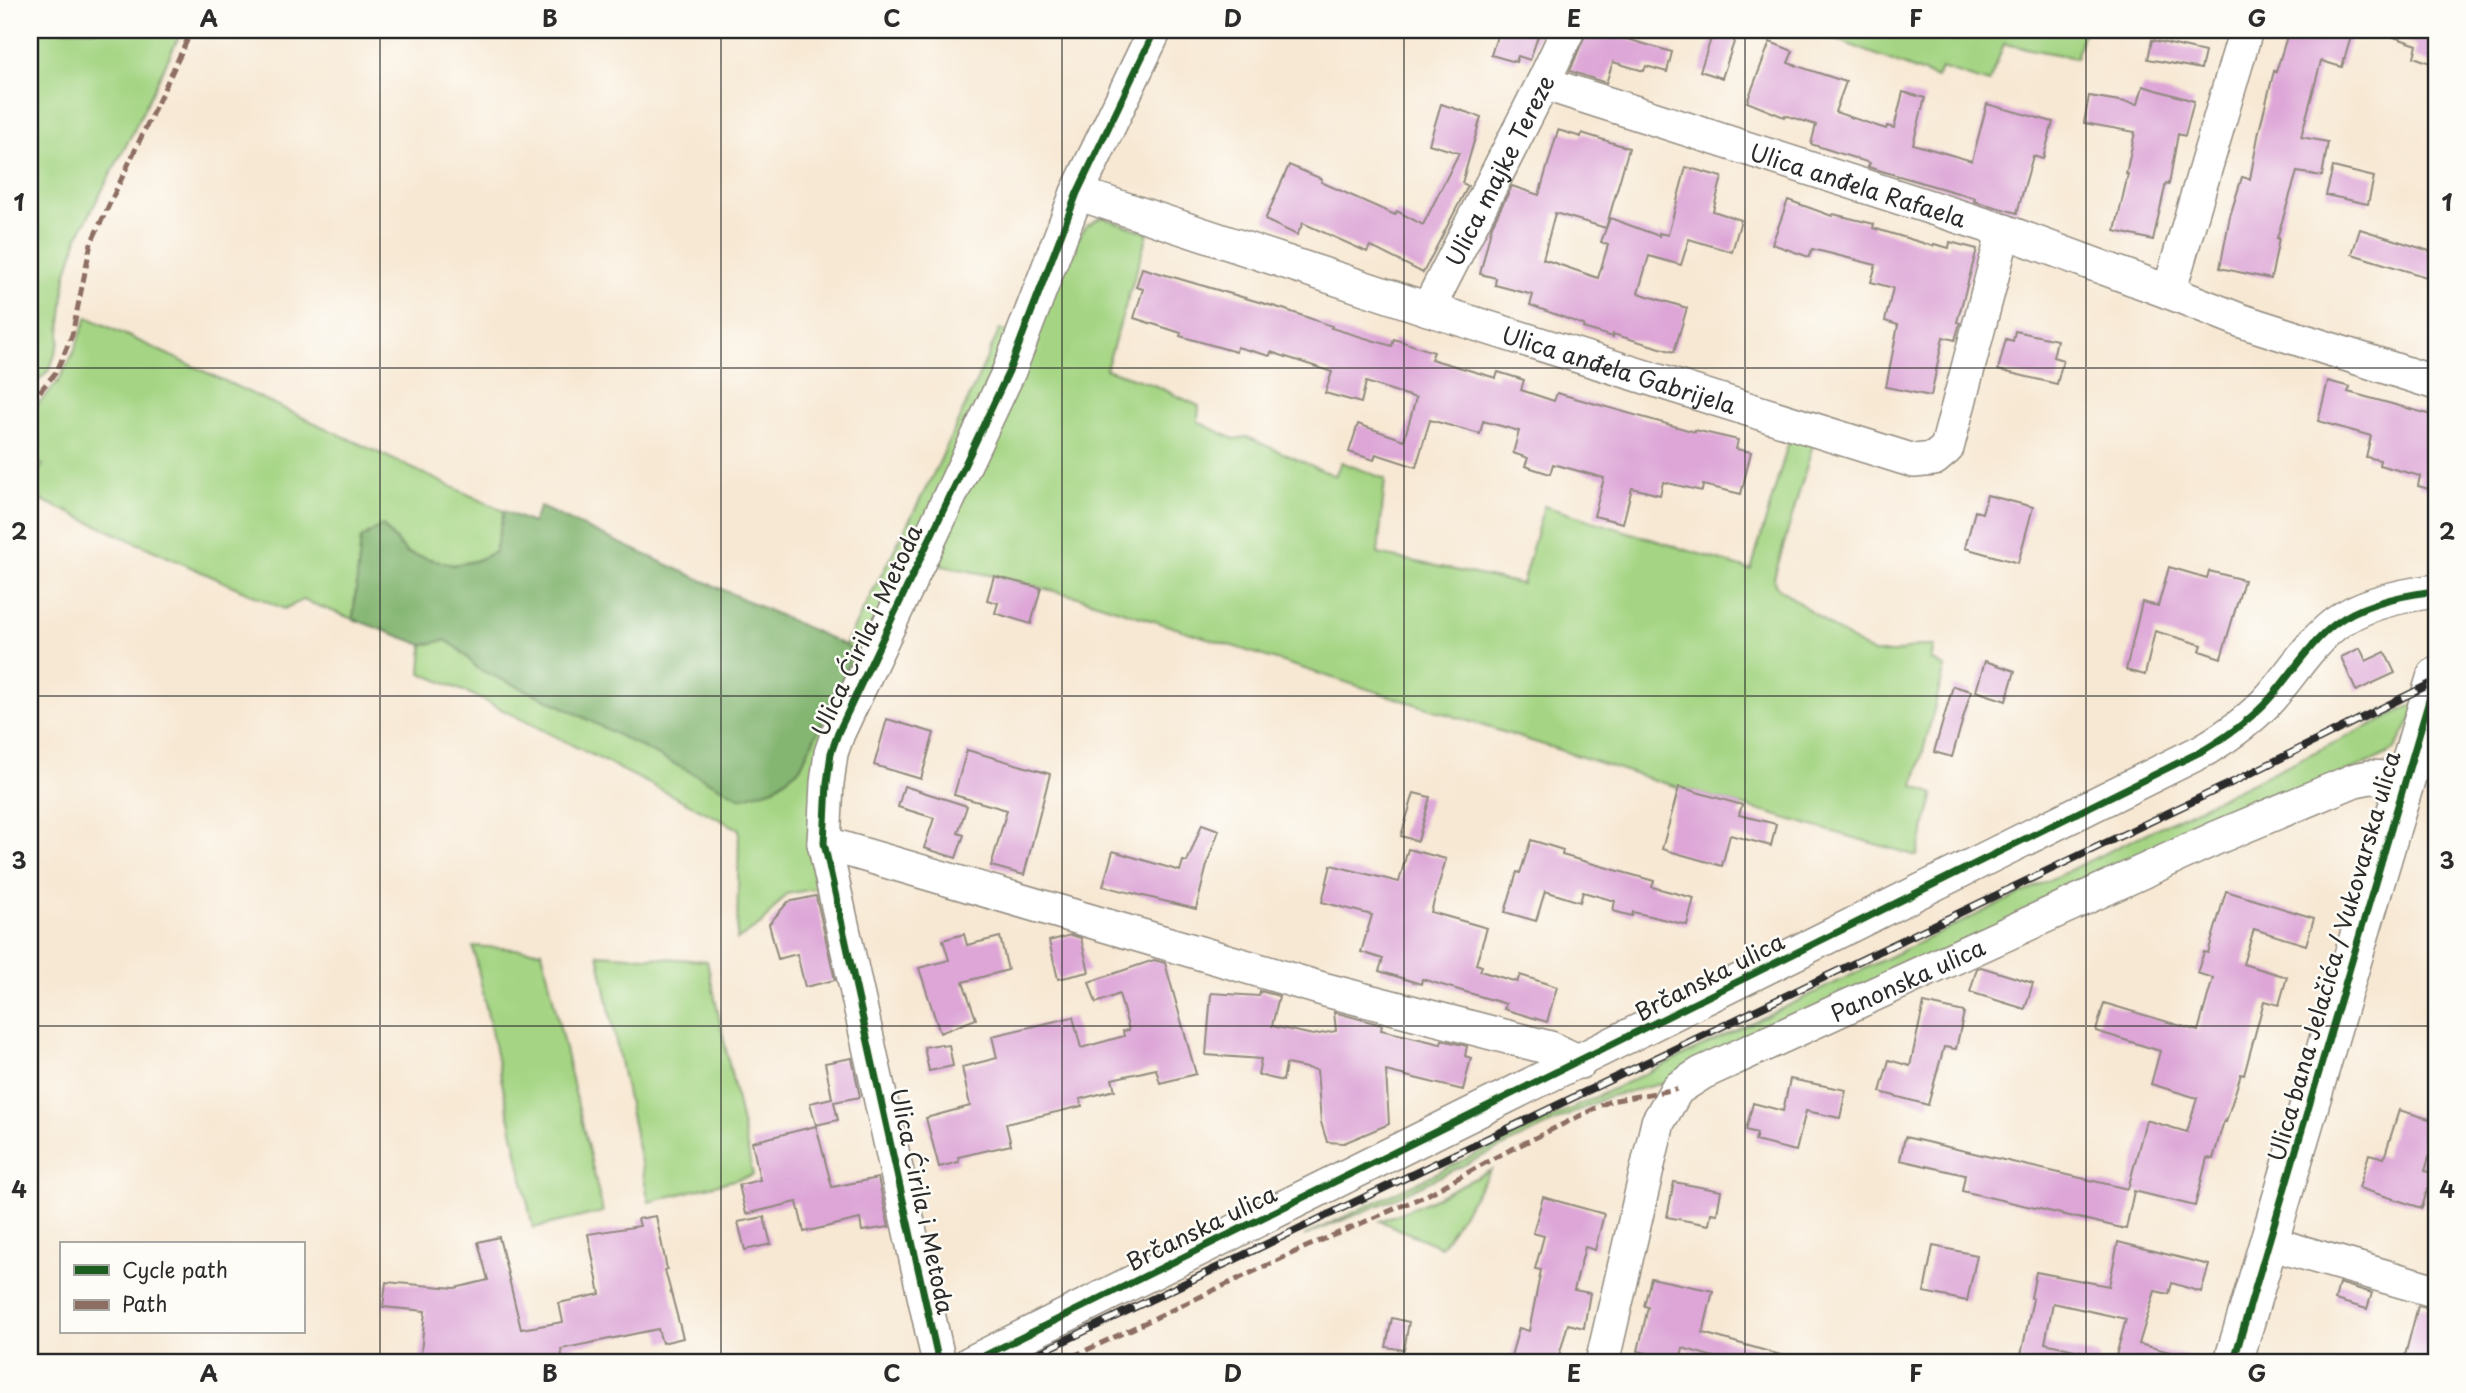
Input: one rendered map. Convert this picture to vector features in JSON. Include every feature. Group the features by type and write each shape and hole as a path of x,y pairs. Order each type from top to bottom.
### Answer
{"main road":[{"name":"Ulica bana Jelačića / Vukovarska ulica","path":"2233,1363 2404,779 2429,726 2436,679"}],"street":[{"name":"Ulica Ćirila i Metoda","path":"939,1363 824,843 831,753 838,733 1009,371 1077,193 1155,30"},
{"name":"Ulica majke Tereze","path":"1428,309 1543,83 1567,30"},
{"path":"2169,292 2246,30"},
{"name":"Ulica anđela Rafaela","path":"1543,83 2004,231 2242,321 2436,383"},
{"name":"Ulica anđela Gabrijela","path":"1077,193 1428,309 1914,461 1934,459 1947,448 2004,231"},
{"name":"Brčanska ulica","path":"970,1363 2204,750 2234,733 2271,697 2334,624 2356,611 2388,600 2436,591"},
{"name":"Panonska ulica","path":"1602,1363 1658,1122 1677,1089 1702,1073 2216,838 2355,780 2370,776 2404,779"},
{"path":"824,843 1326,990 1550,1048 1580,1062"},
{"path":"2269,1243 2436,1291"}],"green space":[{"path":"30,30 182,30 133,132 79,234 66,276 59,343 50,369 30,389"},
{"path":"1811,30 2084,30 2076,58 2004,44 1989,83 1941,68 1937,78"},
{"path":"1102,217 1148,233 1106,369 1154,385 1199,406 1198,422 1234,439 1247,437 1335,476 1341,462 1385,479 1378,554 1522,584 1544,506 1751,570 1792,431 1815,438 1774,578 1775,585 1836,630 1873,653 1895,653 1917,646 1934,646 1931,660 1945,667 1914,786 1934,794 1917,856 1657,781 1078,597 928,563 1071,251 1086,226"},
{"path":"87,317 504,511 495,552 475,561 453,565 407,553 382,525 361,539 353,619 303,600 284,609 30,495 30,486 43,465 30,459 30,413 58,382 73,354"},
{"path":"1000,329 1014,336 857,668 821,888 786,894 761,924 737,940 739,829 473,695 421,673 423,645 445,640 459,649 478,669 551,701 774,788 800,768 845,674 852,651 845,645 939,463"},
{"path":"540,507 845,645 852,651 845,674 800,768 774,788 741,798 551,701 478,669 446,640 423,645 353,619 361,539 382,525 407,553 453,565 475,561 495,552 504,511 532,523"},
{"path":"2421,701 2395,749 2385,755 1664,1083 1607,1097 1384,1203 1304,1236 1783,1008"},
{"path":"473,946 542,951 603,1212 533,1228"},
{"path":"598,954 707,961 753,1175 649,1202"},
{"path":"1491,1170 1441,1247 1380,1221 1427,1202"}],"building":[{"path":"1499,30 1540,30 1530,60 1518,56 1516,62 1491,55"},
{"path":"1587,30 1596,30 1672,52 1667,72 1646,66 1644,71 1613,62 1606,83 1570,71"},
{"path":"1714,30 1738,30 1722,78 1700,71"},
{"path":"2289,30 2353,30 2342,67 2321,61 2301,137 2328,142 2322,176 2297,172 2277,238 2271,279 2220,268 2230,216 2242,177 2250,179 2274,71 2276,72"},
{"path":"2382,30 2436,30 2436,65 2414,57 2417,45 2382,33"},
{"path":"2152,40 2205,52 2201,69 2148,59"},
{"path":"1770,42 1793,51 1788,63 1846,82 1835,112 1886,129 1887,126 1894,128 1903,92 1925,98 1913,144 1972,161 1987,104 2053,122 2043,159 2033,156 2017,213 1868,167 1870,163 1811,144 1816,125 1785,115 1784,117 1747,102"},
{"path":"2143,86 2194,101 2185,136 2178,134 2169,184 2166,183 2153,240 2115,231 2135,132 2084,123 2089,96 2138,104"},
{"path":"1441,104 1481,117 1462,183 1468,186 1423,273 1370,246 1367,252 1303,223 1297,235 1265,220 1289,165 1322,179 1321,182 1395,215 1397,211 1423,225 1459,153 1429,144"},
{"path":"1558,130 1581,137 1582,133 1629,148 1606,228 1555,213 1543,259 1598,278 1608,245 1601,242 1610,218 1659,236 1659,233 1668,235 1686,167 1722,177 1713,211 1741,220 1732,252 1689,239 1681,265 1649,256 1638,293 1687,308 1674,352 1583,328 1584,325 1530,305 1533,295 1495,285 1496,278 1480,274 1492,225 1512,186 1539,195"},
{"path":"2333,167 2374,177 2368,204 2326,195"},
{"path":"1788,200 1832,216 1833,214 1874,224 1873,228 1933,246 1934,244 1949,248 1950,242 1977,249 1957,322 1960,323 1955,340 1943,337 1931,396 1886,387 1898,325 1885,321 1893,288 1871,282 1876,265 1812,249 1809,257 1772,244"},
{"path":"2360,229 2436,253 2436,280 2352,254"},
{"path":"1142,268 1283,309 1332,326 1331,328 1392,346 1394,339 1434,352 1431,359 1496,378 1498,372 1524,380 1521,390 1554,401 1557,393 1695,432 1738,440 1736,449 1751,452 1741,494 1703,485 1702,491 1663,482 1660,495 1632,488 1623,523 1594,516 1604,478 1553,464 1550,474 1525,466 1528,458 1513,453 1519,431 1483,421 1480,434 1430,420 1416,467 1376,454 1374,460 1349,452 1358,424 1404,440 1416,398 1366,382 1361,403 1325,393 1332,372 1271,352 1270,356 1237,347 1236,352 1180,336 1181,333 1134,318 1143,289 1136,287"},
{"path":"2015,331 2057,340 2053,357 2063,360 2057,384 1998,370 2006,339 2013,341"},
{"path":"2328,381 2350,387 2348,392 2436,416 2436,491 2418,486 2420,476 2379,465 2380,460 2366,457 2371,436 2318,421"},
{"path":"1987,495 2033,507 2018,563 1965,548 1975,511 1982,513"},
{"path":"2169,567 2207,578 2209,571 2244,580 2221,658 2200,651 2202,645 2155,631 2145,675 2126,670 2142,602 2158,606"},
{"path":"994,576 1041,588 1031,624 995,613 998,603 987,600"},
{"path":"2360,648 2366,661 2385,652 2395,673 2356,691 2341,657"},
{"path":"1985,661 2015,671 2006,701 1976,691"},
{"path":"1953,686 1971,691 1952,757 1934,752"},
{"path":"887,719 934,733 921,779 874,765"},
{"path":"967,750 1050,774 1024,875 991,866 1007,810 954,795"},
{"path":"904,786 967,806 958,833 964,835 956,858 924,848 934,818 898,807"},
{"path":"1679,787 1742,805 1739,815 1776,824 1771,846 1730,835 1722,866 1662,849"},
{"path":"1414,793 1430,797 1418,841 1401,836"},
{"path":"1202,824 1219,830 1196,909 1103,886 1113,851 1180,871 1183,861 1187,862"},
{"path":"1531,840 1563,850 1562,855 1654,881 1652,887 1694,898 1687,925 1633,912 1632,916 1613,911 1615,901 1583,892 1580,902 1545,891 1536,921 1505,912 1517,872 1520,873"},
{"path":"1408,849 1446,859 1431,912 1487,928 1476,964 1482,966 1480,971 1517,982 1520,975 1557,987 1547,1022 1504,1009 1506,1004 1422,979 1421,984 1379,971 1383,959 1361,952 1372,915 1322,902 1331,865 1399,882"},
{"path":"2226,891 2314,918 2306,945 2254,929 2243,964 2287,977 2279,1005 2264,1001 2244,1075 2241,1074 2213,1159 2207,1158 2195,1206 2134,1191 2126,1229 1962,1191 1965,1175 1900,1160 1905,1137 2128,1189 2146,1120 2187,1132 2197,1098 2151,1084 2160,1051 2096,1031 2104,1003 2198,1031 2213,978 2197,973 2204,952 2208,953"},
{"path":"816,896 835,980 805,987 797,954 778,959 769,924 788,902"},
{"path":"964,934 967,945 1000,937 1008,970 963,982 976,1019 940,1033 919,968 949,960 943,940"},
{"path":"1071,935 1081,938 1089,972 1058,979 1049,941"},
{"path":"1154,960 1165,963 1196,1074 1160,1083 1156,1069 1112,1079 1115,1090 1080,1099 1082,1106 1006,1124 1011,1145 958,1157 959,1162 939,1167 926,1118 970,1106 962,1067 997,1058 992,1036 1073,1017 1081,1048 1124,1036 1123,1031 1129,1030 1119,994 1096,1003 1089,982"},
{"path":"1977,968 2033,983 2025,1009 1970,992"},
{"path":"1260,991 1279,996 1272,1026 1313,1035 1336,1031 1334,1012 1382,1025 1381,1030 1441,1044 1442,1040 1467,1046 1465,1056 1471,1058 1463,1090 1386,1071 1389,1124 1344,1143 1327,1142 1321,1122 1317,1070 1286,1064 1283,1081 1258,1075 1261,1059 1206,1055 1211,993 1259,996"},
{"path":"1924,1003 1964,1012 1956,1049 1944,1047 1928,1105 1880,1092 1889,1060 1910,1066"},
{"path":"949,1045 953,1066 929,1071 924,1047"},
{"path":"852,1058 860,1097 834,1102 838,1120 816,1125 810,1103 832,1098 825,1063"},
{"path":"1790,1079 1846,1090 1840,1118 1806,1111 1796,1151 1755,1141 1757,1133 1746,1130 1753,1103 1783,1111"},
{"path":"2399,1110 2436,1121 2436,1134 2425,1171 2432,1173 2422,1208 2359,1188 2369,1154 2384,1158"},
{"path":"816,1126 832,1187 878,1178 889,1227 862,1231 860,1219 804,1232 797,1202 746,1214 739,1185 760,1180 752,1142"},
{"path":"1674,1182 1721,1191 1717,1214 1711,1213 1709,1225 1667,1217"},
{"path":"1543,1197 1604,1214 1595,1250 1585,1247 1574,1290 1590,1293 1584,1328 1568,1324 1557,1363 1509,1363 1519,1328 1529,1331 1541,1270 1535,1269 1544,1236 1533,1233"},
{"path":"656,1216 667,1269 665,1270 683,1338 662,1343 658,1329 561,1349 563,1363 420,1363 425,1311 383,1307 386,1282 455,1288 488,1280 478,1242 499,1237 521,1329 563,1322 559,1303 600,1294 588,1234 640,1226 638,1219"},
{"path":"764,1217 771,1244 745,1250 738,1222"},
{"path":"2118,1242 2209,1265 2201,1292 2172,1283 2169,1294 2155,1291 2139,1344 2189,1357 2188,1363 2114,1363 2126,1319 2053,1303 2045,1343 2100,1356 2099,1363 2035,1363 2020,1360 2036,1272 2109,1286"},
{"path":"1933,1246 1977,1255 1967,1301 1924,1292"},
{"path":"1651,1278 1713,1291 1703,1333 1791,1358 1791,1363 1734,1363 1683,1348 1680,1361 1638,1351 1648,1307 1644,1306"},
{"path":"2339,1283 2372,1293 2367,1309 2335,1300"},
{"path":"2418,1306 2436,1310 2436,1363 2403,1363"},
{"path":"1392,1318 1409,1322 1404,1350 1386,1347"}],"railway":[{"path":"1018,1363 2233,782 2436,681"}],"marked path":[{"path":"30,403 57,371 72,335 91,243 192,30"},
{"path":"1059,1363 1306,1247 1427,1195 1496,1157 1610,1101 1677,1089"}],"cycle path":[{"path":"939,1363 824,843 831,753 838,733 1009,371 1077,193 1155,30"},
{"path":"970,1363 2204,750 2256,712 2309,649 2335,624 2370,605 2436,591"},
{"path":"2233,1363 2436,677"}]}
